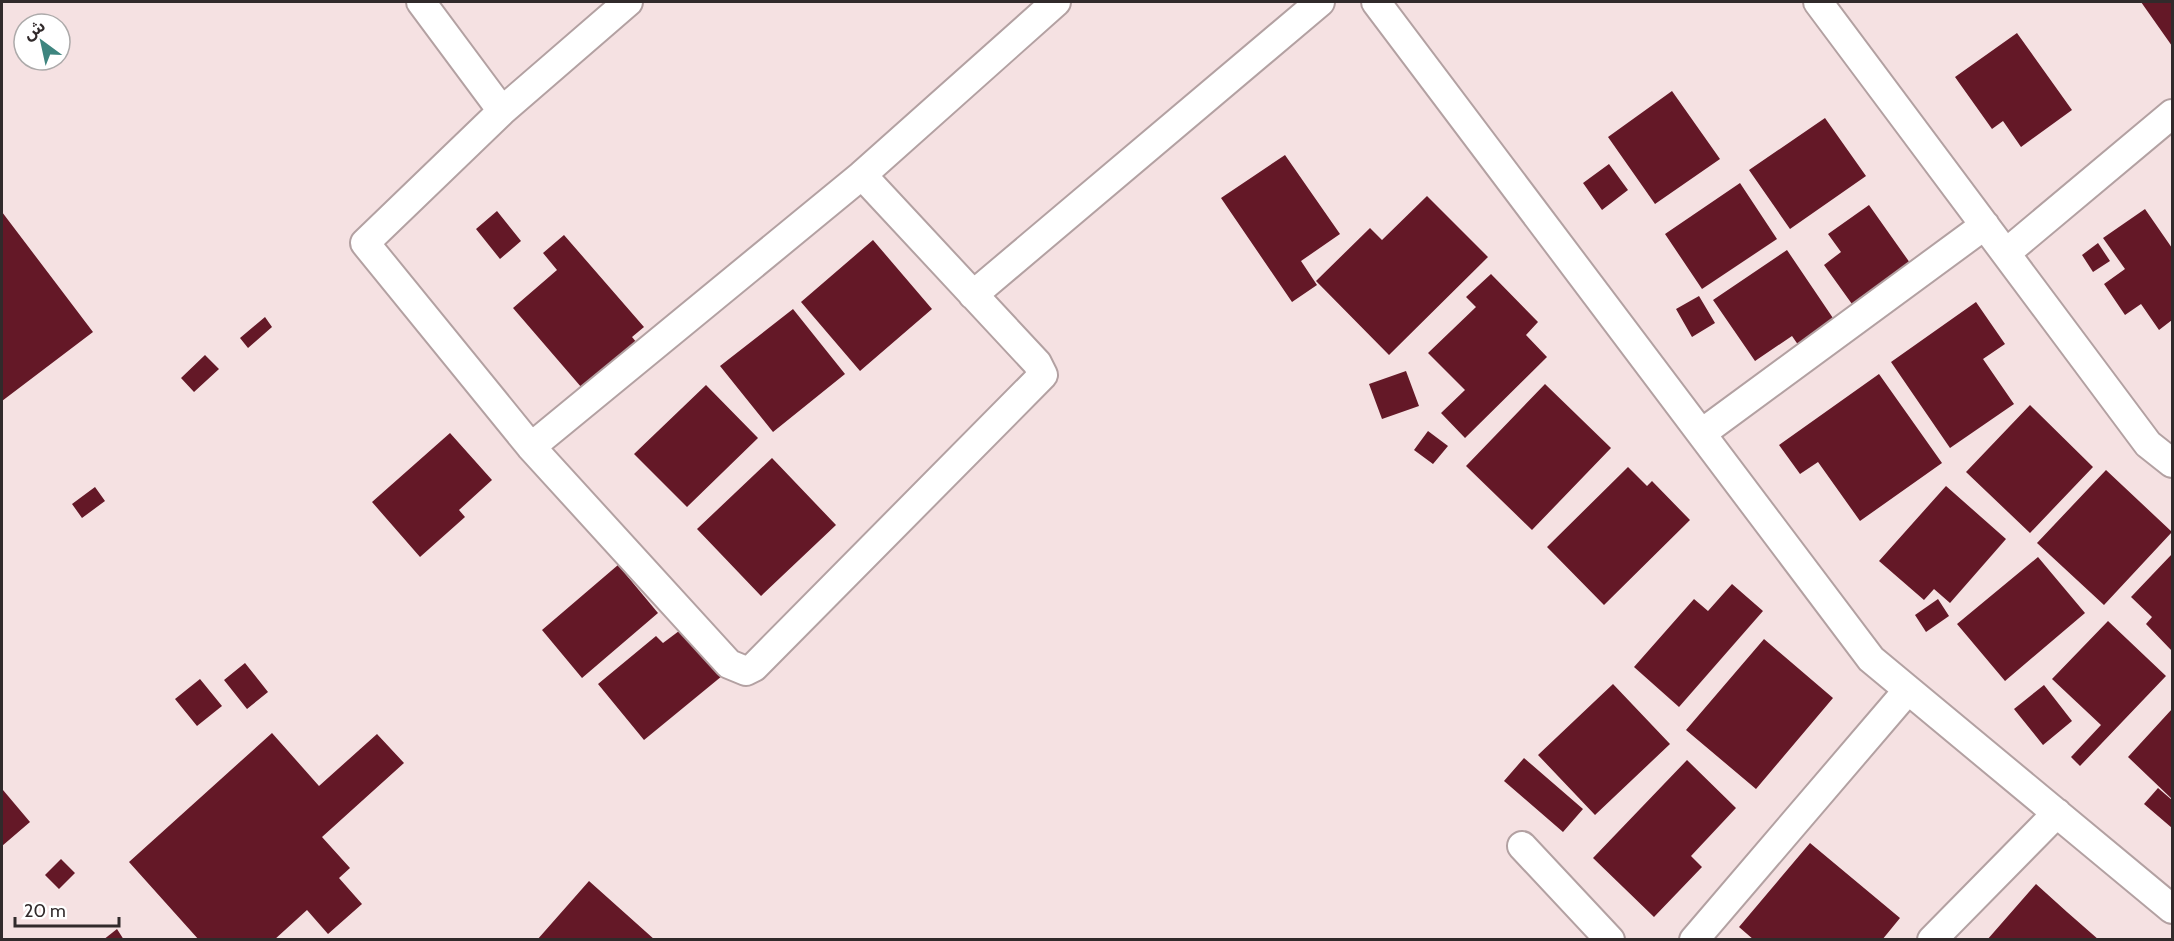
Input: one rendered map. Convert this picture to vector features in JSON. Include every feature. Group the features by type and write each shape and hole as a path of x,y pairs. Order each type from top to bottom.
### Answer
{"street":[{"path":"421,2 502,111"},
{"path":"628,2 502,111 365,243 531,447 729,664 746,671 754,667 1043,375 1036,363 862,175"},
{"path":"531,447 862,175 1056,2"},
{"path":"973,295 1320,2"},
{"path":"1376,2 1871,659 2172,909"},
{"path":"1818,2 2148,444 2172,463"},
{"path":"2006,253 2172,114"},
{"path":"1702,433 1985,225"},
{"path":"1694,939 1908,690"},
{"path":"1932,939 2057,813"},
{"path":"1522,846 1610,939"}],"building":[{"path":"2141,2 2172,2 2172,46"},
{"path":"2017,33 2072,110 2021,147 2003,121 1992,129 1955,77"},
{"path":"1672,91 1720,159 1655,204 1608,137"},
{"path":"1825,118 1866,176 1790,229 1749,170"},
{"path":"1285,155 1340,234 1301,261 1317,285 1292,302 1221,198"},
{"path":"1609,164 1628,190 1602,210 1583,183"},
{"path":"1740,183 1777,239 1702,289 1665,234"},
{"path":"1427,196 1488,257 1389,355 1316,281 1370,228 1382,240"},
{"path":"1869,205 1915,270 1857,311 1824,265 1841,252 1828,234"},
{"path":"2145,209 2172,248 2172,320 2159,330 2141,304 2125,315 2104,284 2125,269 2103,238"},
{"path":"497,211 521,241 500,259 476,229"},
{"path":"2,212 93,332 2,401"},
{"path":"564,235 644,327 632,337 642,349 588,395 513,308 557,270 543,253"},
{"path":"873,240 932,309 860,371 801,302"},
{"path":"2098,243 2110,261 2093,272 2082,255"},
{"path":"1787,250 1837,324 1801,349 1792,336 1755,361 1713,300"},
{"path":"1491,274 1538,322 1526,335 1547,357 1465,438 1441,413 1465,390 1428,353 1476,307 1466,297"},
{"path":"1699,296 1715,323 1692,337 1676,309"},
{"path":"1976,302 2005,344 1983,359 2014,404 1950,448 1891,362"},
{"path":"793,309 845,374 773,432 720,366"},
{"path":"265,317 272,327 248,348 240,338"},
{"path":"205,355 219,369 194,392 181,378"},
{"path":"1406,371 1419,406 1382,419 1369,384"},
{"path":"1879,374 1942,463 1860,521 1818,462 1800,474 1779,445"},
{"path":"1545,384 1611,448 1532,530 1466,466"},
{"path":"706,385 758,438 687,507 634,454"},
{"path":"2030,405 2093,467 2030,533 1966,472"},
{"path":"1428,431 1448,446 1433,464 1414,450"},
{"path":"450,433 492,480 459,510 465,517 420,557 372,502"},
{"path":"772,458 836,525 761,596 697,529"},
{"path":"1628,467 1647,486 1652,481 1690,520 1604,605 1547,547"},
{"path":"2106,470 2172,532 2104,605 2037,543"},
{"path":"1946,486 2006,539 1950,603 1934,589 1924,600 1879,561"},
{"path":"95,487 105,501 82,518 72,504"},
{"path":"2172,554 2172,651 2146,624 2152,617 2131,597"},
{"path":"2038,557 2085,613 2005,681 1957,624"},
{"path":"618,565 658,613 582,678 542,630"},
{"path":"1732,584 1763,611 1679,707 1634,667 1694,599 1708,611"},
{"path":"1938,599 1949,616 1926,632 1915,615"},
{"path":"2108,621 2166,676 2080,766 2071,757 2101,725 2052,679"},
{"path":"683,628 722,676 644,740 598,684 656,636 663,643"},
{"path":"1764,639 1833,698 1756,789 1686,730"},
{"path":"245,663 268,692 247,709 224,680"},
{"path":"200,679 222,706 197,726 175,699"},
{"path":"1613,684 1670,744 1595,815 1538,755"},
{"path":"2044,685 2072,721 2043,745 2014,709"},
{"path":"2172,709 2172,799 2128,757"},
{"path":"272,733 319,786 377,734 404,763 322,837 350,868 339,878 362,904 328,934 307,910 274,940 199,940 129,862"},
{"path":"1524,758 1583,809 1563,832 1504,781"},
{"path":"1687,760 1736,808 1691,856 1702,867 1654,917 1593,858"},
{"path":"2158,788 2172,800 2172,828 2144,804"},
{"path":"2,791 30,822 2,846"},
{"path":"1810,843 1900,918 1882,940 1754,940 1739,927"},
{"path":"61,859 75,873 59,889 45,875"},
{"path":"589,881 655,940 537,940"},
{"path":"2036,884 2067,912 2099,940 1987,940"},
{"path":"117,929 124,940 103,940"}]}
